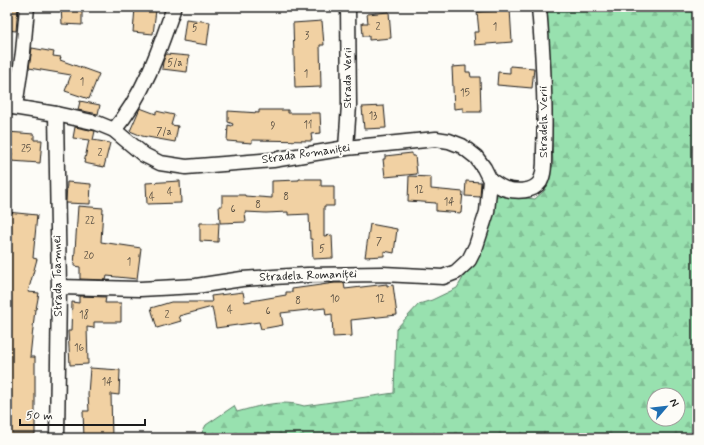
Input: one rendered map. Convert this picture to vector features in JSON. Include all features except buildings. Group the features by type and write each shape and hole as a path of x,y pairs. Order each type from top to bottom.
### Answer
{"street":[{"path":"11,106 23,52 27,7"},
{"name":"Strada Verii","path":"346,148 349,105 348,7"},
{"name":"Stradela Verii","path":"490,180 506,189 531,189 540,182 543,173 545,136 543,65 539,7"},
{"path":"114,130 124,118 136,99 161,44 173,10"},
{"name":"Strada Romaniței","path":"11,106 97,123 114,130 144,155 160,163 186,167 273,160 346,148 436,139 449,141 462,146 476,157 490,180"},
{"name":"Strada Toamnei","path":"56,114 59,287 57,438"},
{"name":"Stradela Romaniței","path":"59,287 140,289 196,286 242,279 307,275 383,274 443,277 456,272 463,266 476,246 487,212 490,180"}],"green space":[{"path":"546,7 697,7 697,438 199,438 206,425 234,406 237,412 278,403 304,406 394,393 396,329 419,304 432,300 457,288 479,250 490,227 495,194 502,192 516,197 535,199 545,190 553,164"}]}
